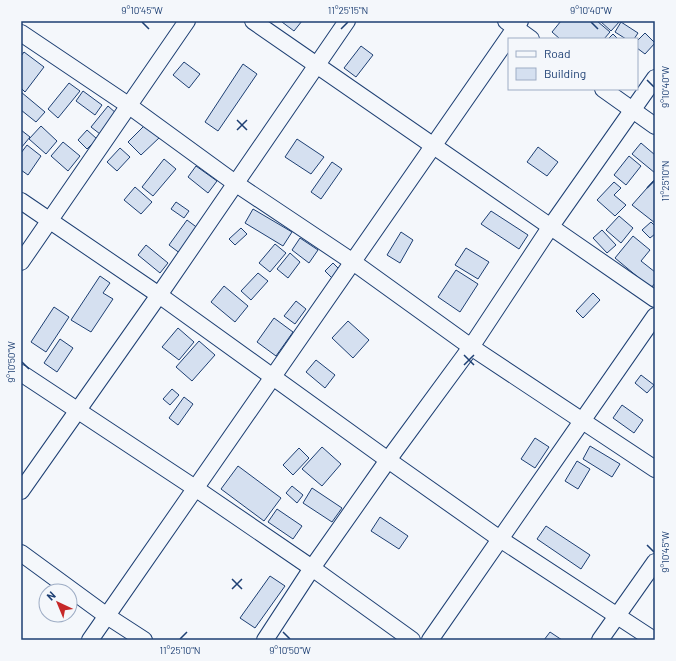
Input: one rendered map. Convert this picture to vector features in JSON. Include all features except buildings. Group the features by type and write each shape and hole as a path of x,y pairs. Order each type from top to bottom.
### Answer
{"street":[{"path":"21,262 187,21"},
{"path":"253,21 655,299"},
{"path":"21,491 159,295 235,182 347,21"},
{"path":"90,640 433,146 514,23 530,38"},
{"path":"21,33 352,262 471,347 655,469"},
{"path":"265,640 312,568 388,460 471,347 551,226 655,78"},
{"path":"604,90 655,126"},
{"path":"21,201 159,295 500,539 654,640"},
{"path":"430,640 655,316"},
{"path":"21,373 196,488 312,568 412,640"},
{"path":"21,553 107,616 144,640"},
{"path":"600,640 655,562"}]}
